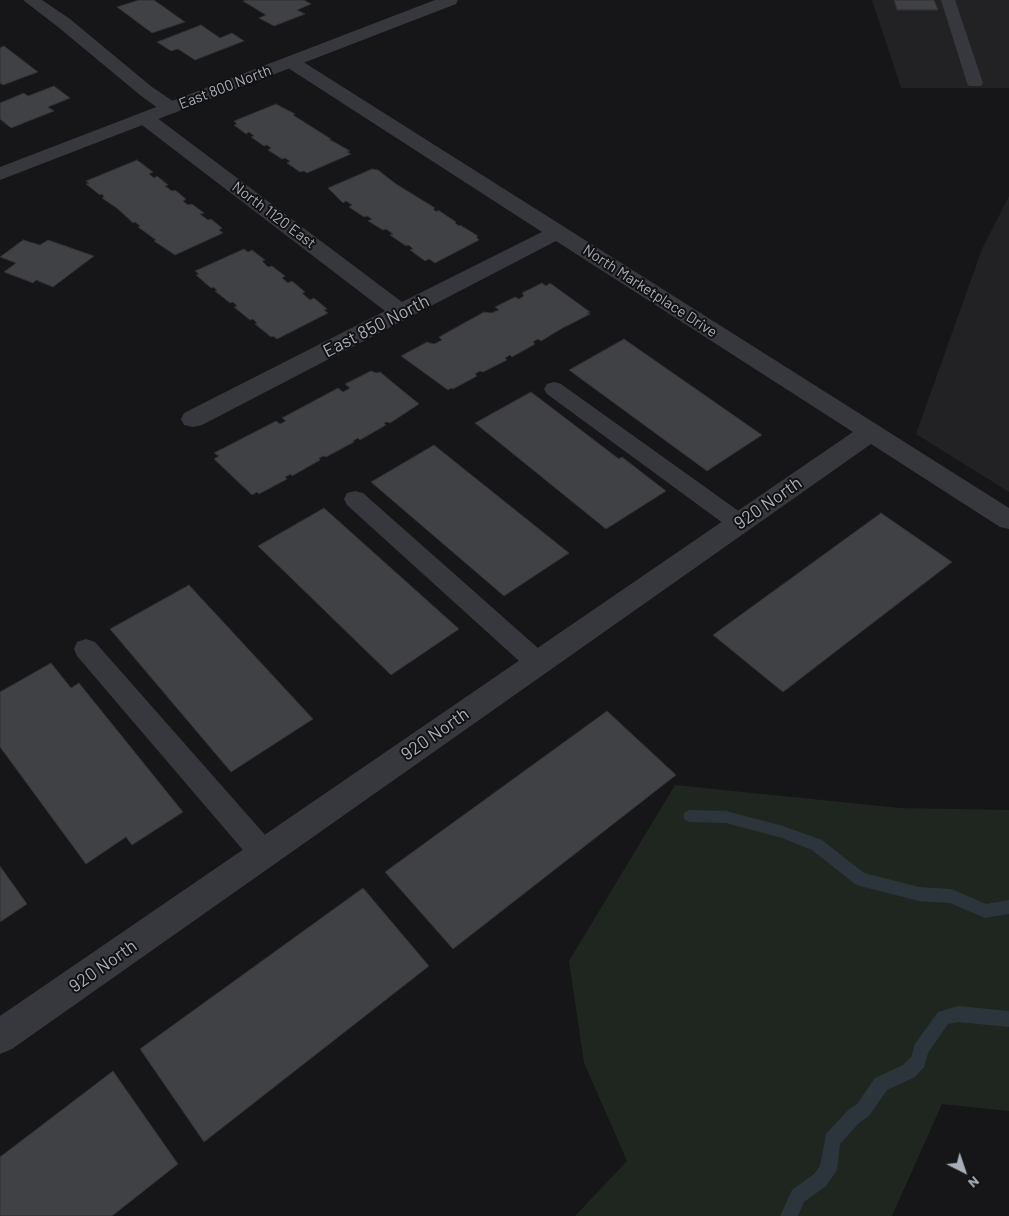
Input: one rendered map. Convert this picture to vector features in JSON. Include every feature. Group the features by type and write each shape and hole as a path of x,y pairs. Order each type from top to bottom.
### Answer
{"street":[{"path":"31,0 64,23 139,86 170,108"},
{"name":"East 800 North","path":"0,174 450,0"},
{"name":"North Marketplace Drive","path":"291,62 1009,520"},
{"name":"North 1120 East","path":"145,118 402,313"},
{"name":"East 850 North","path":"193,419 558,232"},
{"name":"920 North","path":"0,1037 871,432"}],"lane":[{"path":"948,0 975,83"},
{"path":"554,389 739,523"},
{"path":"355,499 538,663"},
{"path":"86,649 264,854"}],"shaded area":[{"path":"872,0 1009,0 1009,88 901,88"},
{"path":"1009,196 1009,492 916,434 982,249"},
{"path":"675,785 900,808 1009,810 1009,1111 942,1104 892,1216 575,1216 627,1161 584,1063 569,961"}],"building":[{"path":"139,0 154,0 185,22 152,33 117,7"},
{"path":"304,0 311,4 297,10 305,14 274,26 259,18 266,15 243,1"},
{"path":"894,0 934,0 938,10 897,10"},
{"path":"201,25 220,38 232,33 244,41 195,60 178,49 171,51 157,42"},
{"path":"4,46 38,72 3,85 0,83 0,48"},
{"path":"54,86 70,98 48,107 54,111 11,128 0,119 0,103 24,93 28,96"},
{"path":"276,104 295,114 293,115 350,151 347,152 351,154 307,173 304,171 300,172 287,163 290,161 285,158 282,159 268,150 271,148 267,145 264,146 251,137 254,136 249,132 246,134 234,125 237,124 234,121"},
{"path":"137,160 153,172 149,174 154,178 157,176 168,185 165,186 172,191 175,190 186,199 183,201 188,205 192,204 204,213 200,214 208,220 211,219 222,228 219,230 223,233 175,255 154,241 156,240 138,227 140,226 135,222 133,223 102,198 104,197 102,194 100,195 86,184 89,183 86,181"},
{"path":"372,169 378,170 396,184 435,208 433,209 437,212 438,210 459,226 478,236 476,237 479,240 435,263 429,259 425,261 410,250 413,249 409,245 406,246 390,235 393,234 386,229 383,230 368,221 372,219 367,216 364,217 349,207 352,205 346,201 343,203 328,188"},
{"path":"23,240 40,245 48,240 94,256 53,287 36,280 33,283 4,272 16,263 0,257"},
{"path":"244,249 248,252 252,250 265,260 262,261 268,267 272,266 285,276 282,278 288,283 292,281 305,292 302,293 310,300 314,298 327,309 324,310 328,313 277,339 273,336 271,337 255,324 257,323 253,319 250,320 234,307 237,306 233,302 230,303 215,291 217,290 213,287 211,288 196,275 199,274 195,271"},
{"path":"542,283 546,286 550,283 590,312 587,313 590,314 541,341 538,339 533,342 535,344 512,357 510,355 505,358 507,360 483,372 480,371 475,374 477,376 453,389 448,390 401,356 427,342 434,344 442,340 439,337 484,312 491,313 499,310 495,307 515,297 519,299 524,296 522,293"},
{"path":"624,339 762,435 707,471 569,370"},
{"path":"371,371 380,372 419,404 390,423 384,423 386,425 360,440 358,438 326,457 319,458 320,460 292,476 291,474 285,477 287,479 259,494 257,492 252,495 214,459 219,456 214,453 276,421 280,424 286,421 282,418 338,388 343,392 350,388 345,384"},
{"path":"531,392 619,459 622,457 666,491 606,529 475,423"},
{"path":"434,445 569,553 504,596 371,482"},
{"path":"324,508 459,629 391,675 258,546"},
{"path":"881,513 952,562 783,692 713,635"},
{"path":"189,585 313,719 231,772 110,629"},
{"path":"51,663 71,688 79,683 183,812 132,845 126,837 86,864 0,747 0,692"},
{"path":"607,711 676,775 453,949 385,872"},
{"path":"0,866 27,904 0,922"},
{"path":"363,888 429,966 204,1142 140,1049"},
{"path":"113,1071 178,1164 112,1216 0,1216 0,1157"}],"waterway":[{"path":"690,816 726,817 783,832 817,845 860,879 919,894 951,896 985,911 1009,907"},
{"path":"789,1216 798,1196 820,1180 828,1170 832,1140 854,1116 863,1110 881,1084 909,1071 918,1061 921,1050 944,1017 958,1014 1009,1019"}]}
